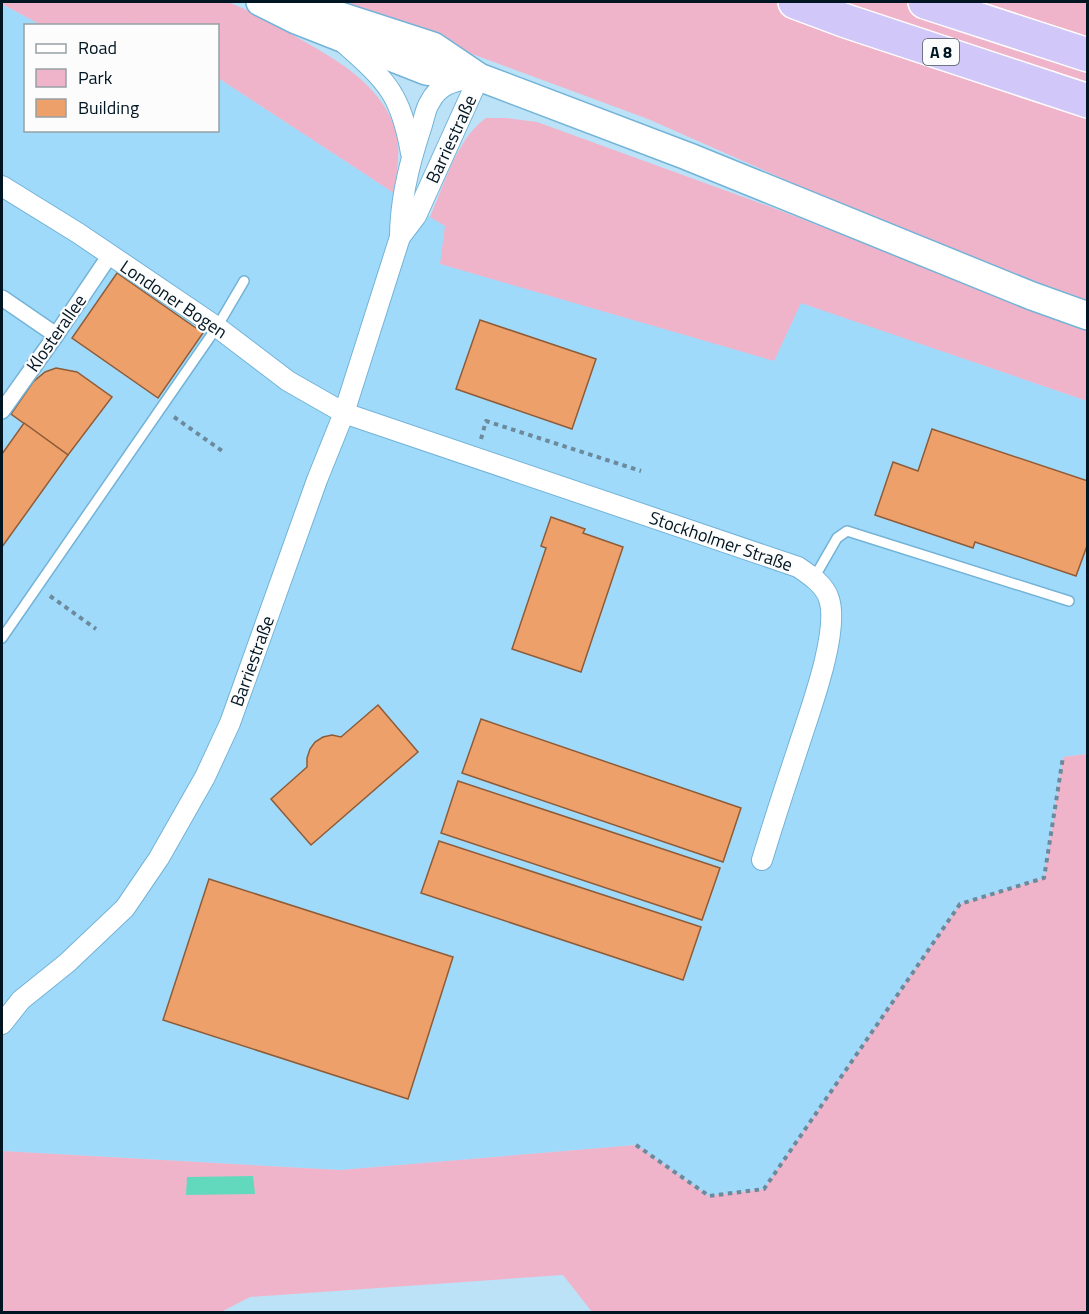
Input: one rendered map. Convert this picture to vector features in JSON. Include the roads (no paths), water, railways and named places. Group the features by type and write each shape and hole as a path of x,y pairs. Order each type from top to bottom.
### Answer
{"highway":[{"name":"A 8","path":"795,2 1088,101"},
{"name":"A 8","path":"925,2 1088,55"}],"main road":[{"path":"260,2 296,20 426,71 479,77"},
{"path":"297,2 433,46 479,77 687,156 1010,287 1088,316"}],"street":[{"name":"Barriestraße","path":"337,37 373,69 393,93 406,124 412,156"},
{"name":"Barriestraße","path":"2,1024 21,1000 67,963 125,908 159,858 205,777 230,723 317,480 344,413 400,237 400,211 412,156 430,102 439,90 451,81 479,77"},
{"name":"Barriestraße","path":"400,237 416,216 479,77"},
{"name":"Londoner Bogen","path":"2,186 217,327 288,381 344,413"},
{"name":"Klosterallee","path":"2,411 110,255"},
{"path":"2,298 56,335"},
{"name":"Stockholmer Straße","path":"344,413 798,567 814,578 829,598 831,617 827,650 816,692 762,860"}],"lane":[{"path":"2,638 217,327 244,281"},
{"path":"814,578 837,538 847,531 1069,601"}]}
